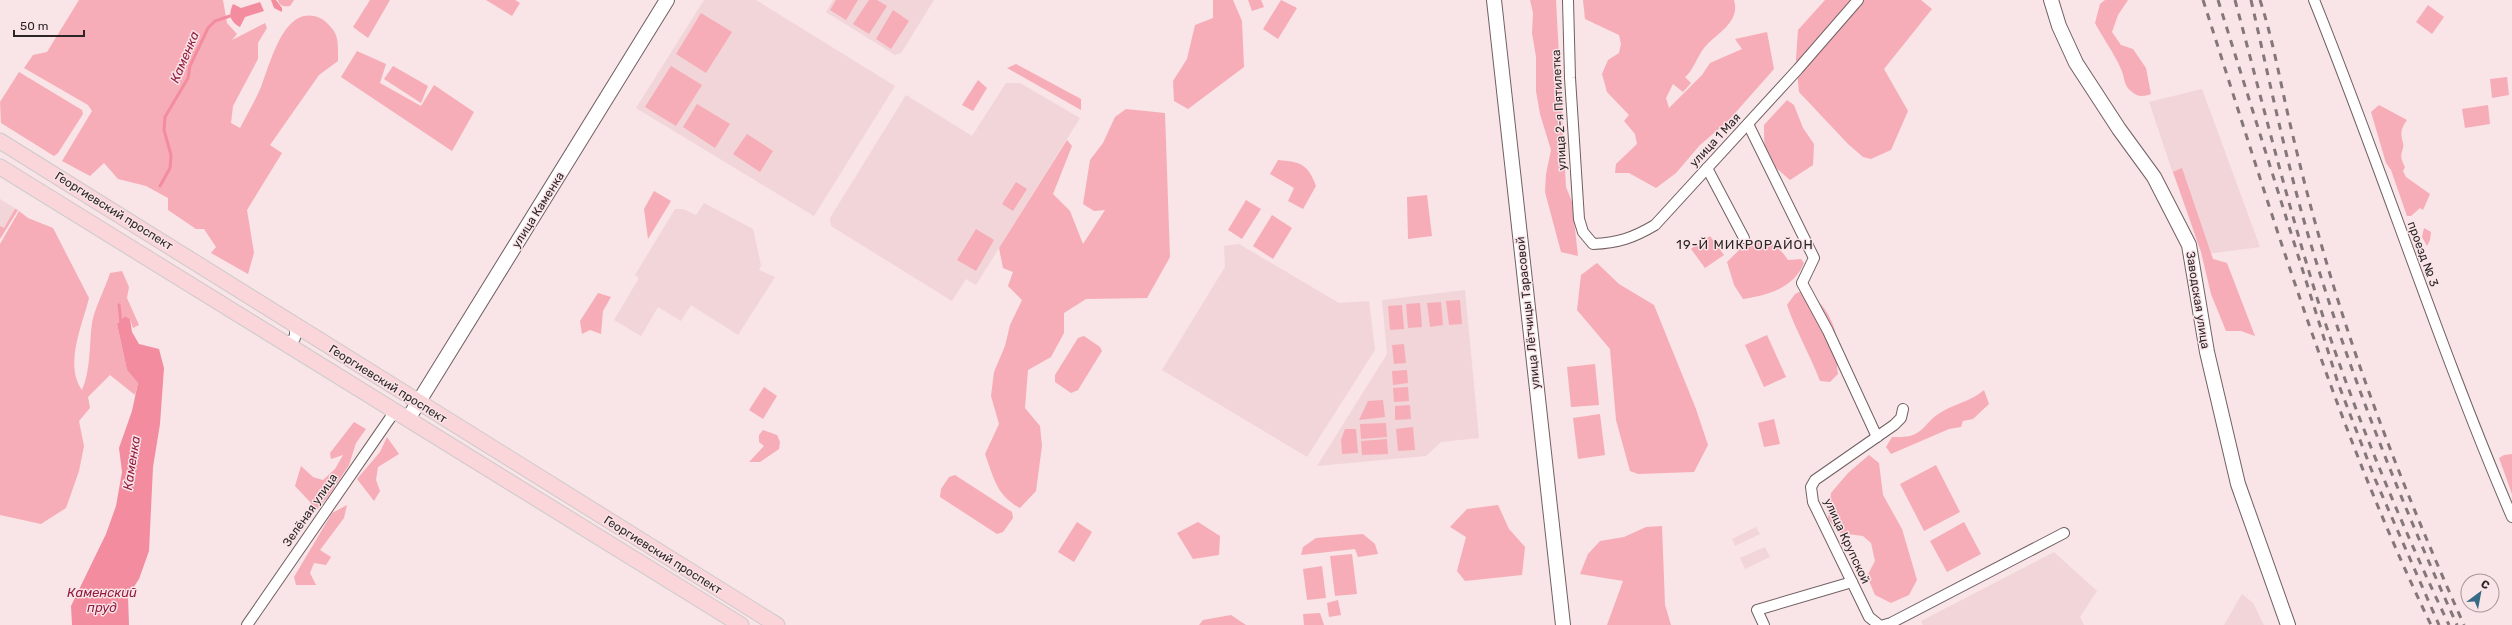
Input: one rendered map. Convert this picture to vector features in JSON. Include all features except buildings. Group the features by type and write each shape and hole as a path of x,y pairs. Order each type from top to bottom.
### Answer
{"main road":[{"name":"улица Каменка","path":"408,419 667,0"},
{"name":"улица Лётчицы Тарасовой","path":"1494,0 1563,625"},
{"name":"Заводская улица","path":"2050,0 2059,26 2076,64 2118,129 2154,177 2189,245 2207,352 2238,484 2288,625"},
{"name":"Георгиевский проспект","path":"0,141 101,202 295,326 778,625"},
{"name":"Георгиевский проспект","path":"0,167 737,622"}],"street":[{"name":"улица 2-я Пятилетка","path":"1568,0 1570,78 1579,219"},
{"name":"улица 1 Мая","path":"1579,219 1583,232 1593,244 1614,244 1637,236 1655,225 1748,124 1858,0"},
{"name":"проезд № 3","path":"2314,0 2358,110 2477,435 2512,516"},
{"path":"1748,124 1814,258 1802,283 1877,437"},
{"path":"1707,168 1744,238"},
{"path":"284,342 288,342 295,338 295,326"},
{"name":"улица Крупской","path":"1879,625 1869,617 1813,502 1811,487 1816,480 1877,437 1901,418 1903,409"},
{"name":"Зелёная улица","path":"247,625 395,411"},
{"path":"544,503 545,492 554,487"},
{"path":"1884,625 1891,623 2064,533"},
{"path":"1764,625 1758,610 1852,582"},
{"path":"737,622 743,615 744,604"}],"shaded area":[{"path":"79,0 223,0 227,23 237,34 232,40 265,23 267,28 258,43 258,59 233,106 231,123 240,128 259,92 274,51 288,27 298,19 309,16 322,19 335,33 338,42 338,61 319,75 270,145 282,153 247,210 254,253 248,274 211,253 216,247 204,229 196,229 168,210 168,198 146,186 118,179 104,163 90,176 62,161 92,111 88,105 24,68 33,55 47,52"},
{"path":"278,0 294,0 290,6 282,6"},
{"path":"370,0 390,0 368,38 353,27"},
{"path":"486,0 515,0 520,3 512,16"},
{"path":"704,0 756,0 895,86 814,216 636,108"},
{"path":"833,0 934,0 901,53 895,55 826,12"},
{"path":"836,0 858,0 846,20 830,10"},
{"path":"869,0 877,0 887,6 869,34 853,24"},
{"path":"1213,0 1233,0 1242,21 1244,67 1188,109 1174,101 1173,81 1187,59 1195,25 1213,18"},
{"path":"1248,0 1261,0 1264,7 1252,11"},
{"path":"1281,0 1297,8 1278,39 1263,29"},
{"path":"1530,0 1556,0 1566,187 1572,202 1578,256 1561,252 1545,192 1546,174 1551,150 1540,114 1536,91 1536,57 1532,33 1533,13"},
{"path":"1583,0 1734,0 1734,15 1730,22 1704,48 1685,77 1691,83 1683,92 1673,84 1666,98 1669,108 1702,75 1710,63 1742,49 1735,39 1767,32 1774,69 1728,121 1700,145 1676,173 1656,188 1629,173 1615,173 1616,164 1637,144 1635,134 1624,121 1629,115 1607,92 1602,74 1608,60 1619,53 1621,44 1619,35 1585,19"},
{"path":"1825,0 1921,0 1932,9 1884,69 1908,111 1891,150 1871,159 1863,157 1848,144 1799,92 1796,59 1798,30"},
{"path":"2105,0 2128,0 2118,15 2112,32 2121,45 2133,49 2146,68 2151,94 2143,96 2138,95 2128,89 2112,51 2095,23 2100,4"},
{"path":"2428,5 2444,17 2432,34 2416,22"},
{"path":"893,10 909,21 891,49 876,39"},
{"path":"701,13 732,32 706,73 676,54"},
{"path":"357,51 386,64 380,83 421,106 434,85 474,112 452,151 341,77"},
{"path":"1016,64 1081,99 1081,110 1007,68"},
{"path":"393,66 428,86 421,103 384,79"},
{"path":"671,66 702,85 676,126 645,107"},
{"path":"19,72 82,110 83,114 58,153 54,156 1,123 0,102"},
{"path":"2507,77 2509,95 2492,98 2490,79"},
{"path":"978,80 987,88 973,111 962,105"},
{"path":"1006,83 1020,83 1080,118 976,285 966,279 952,301 831,226 830,218 906,95 972,136"},
{"path":"2202,89 2260,247 2207,254 2171,168 2149,102"},
{"path":"1787,100 1794,105 1803,128 1814,144 1813,165 1790,180 1775,167 1768,157 1764,136 1764,125"},
{"path":"697,104 730,124 715,148 683,127"},
{"path":"2379,105 2407,120 2401,133 2403,146 2401,155 2405,167 2403,171 2406,177 2430,194 2423,210 2420,208 2411,216 2407,216 2391,170 2386,163 2371,112"},
{"path":"2488,105 2490,124 2465,128 2462,109"},
{"path":"1126,109 1165,113 1170,257 1147,298 1086,299 1064,313 1064,333 1051,357 1028,370 1025,408 1040,426 1042,446 1036,491 1020,508 1012,503 1001,492 985,454 999,424 991,396 994,372 1005,346 1010,325 1022,300 1008,286 1013,272 1003,268 999,248 1067,140 1072,146 1053,194 1070,211 1083,244 1105,210 1094,211 1083,204 1090,160 1103,143 1115,117"},
{"path":"747,134 773,151 760,172 733,154"},
{"path":"1278,160 1298,163 1310,173 1316,186 1303,209 1288,201 1294,188 1270,174"},
{"path":"2182,168 2213,259 2227,263 2255,336 2241,331 2226,331 2211,294 2201,252 2173,172"},
{"path":"1016,182 1027,189 1013,211 1002,204"},
{"path":"654,191 671,201 648,239 644,209"},
{"path":"1427,195 1432,236 1408,239 1407,197"},
{"path":"0,199 18,210 0,239"},
{"path":"1246,200 1261,209 1242,239 1228,230"},
{"path":"704,203 753,229 761,265 759,270 775,277 738,335 691,305 681,321 658,307 641,336 614,320 639,278 635,275 675,209 683,209 696,215"},
{"path":"15,209 18,210 0,239 0,226 4,228"},
{"path":"19,211 28,218 53,228 89,298 74,357 77,380 82,390 87,374 93,317 110,273 122,271 129,287 127,298 139,325 133,328 130,319 125,316 117,324 127,370 138,383 135,395 110,375 88,397 90,408 79,421 84,446 79,471 66,508 41,524 0,515 0,244"},
{"path":"1272,215 1292,228 1273,259 1253,246"},
{"path":"2424,228 2431,232 2430,240 2427,246 2422,237"},
{"path":"976,229 994,240 976,271 957,260"},
{"path":"1710,236 1724,255 1705,268 1691,249"},
{"path":"1748,241 1767,242 1780,249 1788,260 1801,259 1804,263 1800,272 1794,279 1779,289 1762,295 1743,299 1734,285 1727,262"},
{"path":"1239,244 1339,303 1369,301 1375,350 1307,457 1162,370 1225,267 1224,246"},
{"path":"1597,263 1619,284 1654,305 1696,409 1708,445 1694,472 1638,474 1630,471 1616,420 1610,349 1577,310 1581,275"},
{"path":"1465,290 1479,438 1441,442 1426,456 1317,466 1387,354 1382,300"},
{"path":"1803,290 1821,304 1830,317 1833,325 1837,340 1838,374 1830,382 1820,381 1787,305 1795,294"},
{"path":"598,293 611,297 603,311 601,334 590,330 582,334 580,321"},
{"path":"1460,300 1462,324 1449,325 1446,301"},
{"path":"1441,302 1443,325 1430,327 1427,303"},
{"path":"1420,303 1422,327 1408,328 1406,304"},
{"path":"1402,305 1404,329 1390,330 1388,306"},
{"path":"1767,335 1786,377 1764,387 1745,345"},
{"path":"1084,336 1100,347 1102,351 1078,390 1071,393 1055,382 1055,375 1078,338"},
{"path":"1404,344 1406,363 1394,364 1392,345"},
{"path":"1595,364 1599,405 1571,407 1567,367"},
{"path":"1407,370 1408,383 1393,385 1392,371"},
{"path":"764,387 777,396 763,419 749,410"},
{"path":"1408,387 1409,401 1394,402 1393,388"},
{"path":"1984,390 1989,404 1973,419 1963,421 1961,427 1949,429 1891,454 1886,447 1892,437 1913,435 1922,430 1943,411 1978,395"},
{"path":"1383,400 1385,417 1359,420 1368,401"},
{"path":"1410,405 1411,419 1395,420 1395,406"},
{"path":"1600,414 1605,455 1578,459 1573,418"},
{"path":"1774,419 1780,444 1764,447 1758,423"},
{"path":"354,422 366,429 356,443 349,465 327,498 311,516 311,503 295,486 301,466 313,477 323,480 335,469 343,455 331,459 330,453"},
{"path":"1386,423 1387,437 1361,439 1360,424"},
{"path":"1413,427 1415,450 1398,451 1396,429"},
{"path":"1345,429 1356,429 1358,453 1342,454 1341,440"},
{"path":"763,430 777,435 780,442 779,449 760,462 749,462 764,446 759,442 759,435"},
{"path":"387,437 399,454 378,467 376,480 380,491 374,501 357,479 380,452"},
{"path":"1387,439 1388,454 1362,455 1361,441"},
{"path":"2512,454 2512,494 2499,458 2504,455"},
{"path":"1869,455 1879,463 1883,495 1902,529 1917,580 1909,595 1891,603 1875,595 1867,576 1875,561 1871,543 1863,536 1840,533 1828,519 1831,493 1848,473"},
{"path":"1936,465 1960,512 1924,531 1900,484"},
{"path":"955,475 1012,512 1013,518 1003,532 997,534 940,497 941,489 949,477"},
{"path":"347,505 344,518 320,550 331,557 326,565 314,563 310,573 316,585 296,585 294,577 332,513"},
{"path":"1498,505 1509,529 1525,547 1522,575 1465,581 1457,571 1466,537 1450,527 1467,509"},
{"path":"1077,522 1092,532 1074,562 1058,552"},
{"path":"1198,522 1220,536 1219,555 1193,559 1177,533"},
{"path":"1964,522 1981,554 1947,572 1930,541"},
{"path":"1662,526 1665,605 1671,625 1607,625 1623,581 1580,574 1588,554 1600,541 1624,537 1646,527"},
{"path":"1756,527 1760,534 1735,546 1732,539"},
{"path":"1363,534 1375,544 1378,554 1358,557 1355,549 1301,555 1303,547 1316,538"},
{"path":"1765,547 1770,557 1745,569 1740,558"},
{"path":"2054,552 2097,591 2080,617 2084,625 1923,625 1921,621"},
{"path":"1352,554 1357,594 1335,596 1330,556"},
{"path":"1322,566 1326,598 1307,600 1303,569"},
{"path":"2242,594 2253,603 2264,625 2224,625"},
{"path":"1338,600 1341,615 1329,617 1327,603"},
{"path":"1320,613 1324,625 1304,625 1303,614"},
{"path":"1231,615 1246,625 1199,625 1203,620"}],"water":[{"path":"271,0 276,0 282,8 282,12 274,8"},
{"path":"260,2 264,11 245,17 240,27 232,20 230,15 233,4 241,8"},
{"name":"Каменский пруд","path":"125,316 130,319 132,332 139,344 159,349 164,368 160,424 153,467 149,551 139,579 128,596 129,625 72,625 71,606 106,534 116,506 122,472 119,448 132,411 138,383 127,370 117,324"}],"waterway":[{"name":"Каменка","path":"160,186 170,168 171,155 164,130 165,117 188,78 190,66 208,28 215,21 230,16"},
{"name":"Каменка","path":"119,305 121,323"}],"railway":[{"path":"2203,0 2279,237 2334,395 2396,549 2431,625"},
{"path":"2218,0 2338,383 2375,479 2439,625"},
{"path":"2235,0 2296,226 2318,301 2332,342 2378,465 2412,546 2449,625"},
{"path":"2251,0 2279,124 2303,217 2327,296 2378,439 2416,532 2457,625"},
{"path":"2260,0 2310,204 2336,296 2386,439 2464,625"}],"district":[{"name":"19-Й МИКРОРАЙОН","path":"1745,244"}]}
